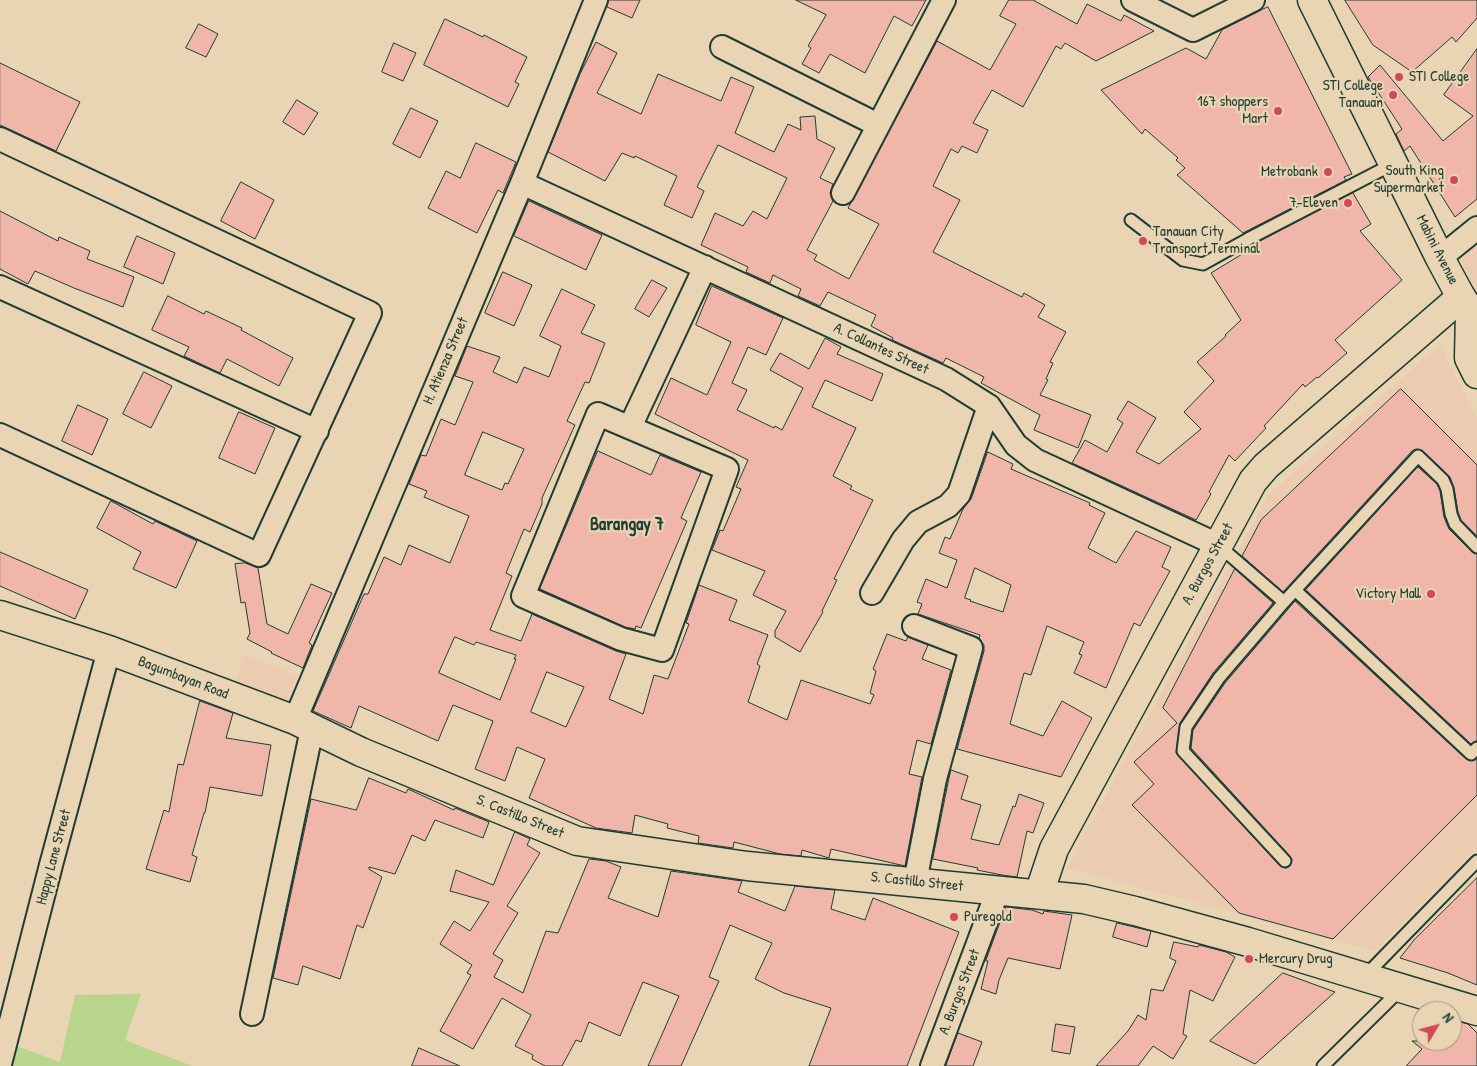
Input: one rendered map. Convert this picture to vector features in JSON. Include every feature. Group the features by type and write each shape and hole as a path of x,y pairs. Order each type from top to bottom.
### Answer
{"street":[{"name":"H. Atienza Street","path":"252,1014 303,724 596,0"},
{"path":"843,193 944,0"},
{"path":"1133,0 1193,30 1253,0"},
{"name":"Mabini Avenue","path":"1312,0 1440,258 1469,310 1469,358 1477,374"},
{"path":"722,47 878,125"},
{"path":"0,139 370,313 259,555 0,435"},
{"name":"A. Collantes Street","path":"522,183 946,379 989,406 1016,445 1035,460 1218,545"},
{"path":"1440,258 1477,228"},
{"path":"630,427 705,267"},
{"path":"0,287 317,431"},
{"name":"A. Burgos Street","path":"1039,894 1054,849 1254,481 1266,466 1469,310"},
{"path":"872,593 903,540 918,522 948,506 959,494 989,406"},
{"path":"598,414 630,427 727,469 662,650 621,639 523,596 598,414"},
{"name":"Bagumbayan Road","path":"0,615 109,650 303,724 361,752"},
{"path":"914,626 971,648 935,779 915,882"},
{"name":"Happy Lane Street","path":"0,1064 109,650"},
{"name":"S. Castillo Street","path":"361,752 577,841 747,866 1084,899 1135,910 1365,976 1477,1011"},
{"name":"A. Burgos Street","path":"932,1066 998,890"}],"lane":[{"path":"1130,220 1183,260 1203,264 1393,164"},
{"path":"1285,861 1183,751 1186,727 1219,678 1284,602 1418,456 1443,480 1447,489 1450,514 1455,524 1477,546"},
{"path":"1218,545 1284,602"},
{"path":"1295,590 1470,754 1477,748"},
{"path":"1365,976 1477,862"},
{"path":"1323,1066 1402,988"}],"shaded area":[{"path":"1477,228 1477,295 1454,246"},
{"path":"1440,345 1477,420 1477,848 1375,951 1067,868 1268,495"},
{"path":"245,655 297,675 286,705 234,685"}],"green space":[{"path":"141,994 125,1040 192,1066 0,1066 0,1040 60,1062 75,995"}],"building":[{"path":"609,0 640,0 632,18 607,7"},
{"path":"796,0 926,0 912,26 894,16 865,73 830,54 819,73 802,64 811,48 808,46 826,15"},
{"path":"1009,0 1033,0 1077,24 1087,4 1121,21 1124,15 1154,31 1096,61 1065,43 1061,49 1056,46 1023,107 992,90 973,123 988,130 977,153 962,146 958,153 951,149 933,186 960,200 933,252 1022,297 1024,293 1045,305 1038,317 1066,332 1050,362 1053,363 1046,379 1048,380 1040,395 1091,415 1078,448 1034,430 1040,415 981,383 984,377 946,358 943,363 892,340 893,338 871,326 876,315 828,292 820,306 798,296 801,289 773,275 770,283 746,272 748,267 701,245 715,213 743,226 753,211 767,219 787,178 718,145 697,187 704,191 692,218 664,205 677,176 635,156 634,158 622,153 605,181 548,152 580,74 596,42 617,53 597,93 641,114 658,74 721,101 731,77 754,87 735,133 774,152 788,124 801,130 800,117 815,116 817,139 835,148 820,178 833,184 830,193 833,201 807,250 817,255 814,260 849,279 879,224 848,208 937,41 990,70 1016,24 1000,16"},
{"path":"1345,0 1477,0 1477,18 1456,42 1452,37 1412,72 1373,45"},
{"path":"1268,7 1352,174 1344,177 1346,180 1243,233 1177,175 1185,168 1176,160 1178,158 1145,129 1142,134 1101,90 1186,48 1206,59 1222,30"},
{"path":"445,19 483,37 484,35 527,57 515,82 519,84 508,107 424,65"},
{"path":"199,24 218,34 206,57 186,48"},
{"path":"394,43 416,53 403,81 382,72"},
{"path":"1477,49 1477,199 1455,217 1410,146 1404,151 1396,134 1402,129 1368,77 1380,65 1443,141 1473,116 1444,95"},
{"path":"0,63 80,102 56,151 0,125"},
{"path":"297,100 318,113 304,135 283,122"},
{"path":"411,108 438,121 420,158 393,144"},
{"path":"476,143 516,162 503,193 498,190 477,233 428,208 446,171 460,178"},
{"path":"241,182 274,200 255,239 221,221"},
{"path":"1353,193 1371,224 1360,231 1402,280 1335,340 1347,353 1318,378 1305,387 1303,384 1235,461 1229,455 1209,492 1211,494 1196,520 1072,463 1085,440 1107,452 1123,423 1117,419 1128,401 1156,418 1136,452 1159,464 1201,429 1184,412 1214,381 1197,362 1241,320 1211,273 1257,245 1255,244"},
{"path":"529,201 602,235 586,270 514,236"},
{"path":"0,211 58,241 59,237 90,251 87,259 134,277 123,307 35,271 28,284 0,269"},
{"path":"137,236 175,253 163,284 124,267"},
{"path":"503,272 532,285 514,326 485,313"},
{"path":"652,280 667,288 649,317 635,309"},
{"path":"712,286 783,318 766,355 748,347 732,383 747,390 737,410 782,430 803,388 770,370 780,353 809,369 825,338 841,347 837,354 883,374 872,401 825,380 812,407 856,428 833,476 852,486 850,489 873,500 834,579 837,580 823,612 800,652 775,637 775,631 786,611 753,595 765,571 712,550 720,530 723,531 741,489 736,487 748,460 655,414 671,378 707,395 731,342 696,325"},
{"path":"562,289 595,305 581,333 605,343 589,383 585,382 567,421 575,425 542,498 542,504 530,532 524,529 506,573 512,576 490,630 521,641 532,614 626,654 609,699 643,714 654,675 668,679 689,624 686,623 699,585 737,600 729,620 768,635 757,664 760,666 748,702 787,720 801,680 870,704 874,695 870,693 876,671 873,669 887,634 906,641 908,637 928,645 922,659 951,670 931,744 917,740 909,774 922,777 905,866 831,849 829,858 802,850 801,856 780,854 734,842 733,848 698,843 699,836 667,828 668,824 635,815 632,833 596,828 529,798 545,759 517,747 505,781 475,769 493,721 453,705 438,741 359,706 351,728 313,711 364,594 368,594 384,557 401,565 409,545 450,563 469,516 424,497 427,491 409,484 421,455 426,456 441,419 455,425 473,382 455,376 467,346 500,357 493,372 517,383 524,367 549,377 561,346 540,336","holes":["483,432 524,449 508,484 505,483 502,490 465,475","455,637 474,645 476,642 516,655 500,700 439,673","547,672 584,687 566,727 531,712"]},
{"path":"168,296 204,314 206,311 242,328 241,330 293,358 279,386 227,359 220,373 184,356 189,347 152,330"},
{"path":"144,372 172,386 151,428 123,414"},
{"path":"1401,389 1477,465 1477,536 1461,520 1450,477 1423,451 1416,449 1412,451 1283,592 1242,556 1261,520"},
{"path":"78,405 108,419 92,455 62,441"},
{"path":"239,412 275,428 255,474 219,458"},
{"path":"598,451 651,475 660,455 701,472 681,518 687,521 641,628 636,626 635,629 625,627 540,589"},
{"path":"988,452 1013,464 1011,469 1090,503 1089,505 1105,513 1088,548 1116,563 1136,531 1171,547 1162,567 1170,571 1140,626 1134,623 1106,688 1074,673 1082,655 1079,654 1084,642 1047,626 1031,675 1024,673 1010,724 1043,736 1062,701 1092,718 1061,777 957,749 984,651 984,645 979,638 980,635 918,614 922,604 917,602 926,579 947,588 957,560 939,553 945,537 950,539 963,509 971,499","holes":["975,568 1011,585 1003,612 965,598"]},
{"path":"1418,467 1437,484 1444,517 1449,529 1472,552 1477,554 1477,741 1471,744 1306,590"},
{"path":"111,501 153,524 155,521 197,541 176,588 133,569 141,552 97,528"},
{"path":"0,552 88,590 75,619 0,586"},
{"path":"245,563 258,568 267,624 288,634 311,584 332,593 309,643 312,645 303,668 247,639 250,633 245,602 241,603 235,564"},
{"path":"1235,569 1273,603 1213,673 1180,723 1176,753 1280,866 1286,868 1290,866 1292,860 1290,856 1191,748 1193,730 1225,683 1295,601 1466,759 1473,761 1477,759 1477,795 1333,939 1239,913 1132,805 1154,784 1134,762 1177,723 1163,708"},
{"path":"200,701 233,713 226,738 271,745 262,796 210,787 205,813 192,855 197,857 190,882 146,869 164,810 169,812 178,764 183,765"},
{"path":"951,770 968,776 961,799 981,805 971,839 999,845 1019,794 1044,803 1033,833 1027,831 1017,877 977,870 978,868 933,859"},
{"path":"369,778 406,793 408,789 454,810 455,808 489,822 483,838 435,820 425,841 412,835 395,874 369,867 369,869 382,877 363,928 357,925 340,979 303,966 298,985 273,978 311,799 356,810"},
{"path":"515,832 530,839 527,845 540,853 507,906 518,913 493,954 503,960 494,977 523,993 546,931 558,933 589,859 606,861 621,867 608,898 658,917 671,871 742,881 738,892 785,911 795,886 835,890 831,909 865,920 873,898 959,932 907,1066 809,1066 831,1008 784,993 755,979 772,943 730,925 709,977 719,981 681,1066 648,1066 679,996 643,982 620,1036 589,1022 581,1042 576,1040 562,1066 545,1066 532,1059 533,1055 515,1046 531,1015 502,998 473,1049 440,1031 471,975 467,973 472,965 440,944 454,921 470,931 489,902 450,891 456,870 493,885"},
{"path":"1477,878 1477,985 1448,973 1400,958 1414,940"},
{"path":"1006,907 1032,910 1043,914 1044,911 1072,915 1060,969 1008,958 999,980 996,994 981,989 988,961 986,961"},
{"path":"1117,923 1151,931 1147,947 1113,937"},
{"path":"1174,942 1198,947 1199,945 1226,952 1235,957 1213,1001 1190,990 1183,1034 1187,1036 1173,1059 1153,1046 1138,1066 1096,1066 1128,1031 1138,1015 1146,1020 1151,989 1163,991 1176,961 1170,958"},
{"path":"1283,973 1335,992 1255,1064 1210,1041"},
{"path":"1462,1022 1468,1024 1477,1033 1477,1066 1406,1066 1420,1051 1462,1051"},
{"path":"1056,1024 1075,1027 1070,1054 1052,1051"},
{"path":"958,1033 982,1042 973,1066 946,1066"},
{"path":"419,1048 460,1066 412,1066"}],"place":[{"name":"STI College","path":"1399,77"},
{"name":"STI College Tanauan","path":"1393,95"},
{"name":"167 shoppers Mart","path":"1278,111"},
{"name":"Metrobank","path":"1328,172"},
{"name":"South King Supermarket","path":"1454,180"},
{"name":"7-Eleven","path":"1348,203"},
{"name":"Tanauan City Transport Terminal","path":"1143,241"},
{"name":"Victory Mall","path":"1431,594"},
{"name":"Puregold","path":"954,917"},
{"name":"Mercury Drug","path":"1249,959"}],"district":[{"name":"Barangay 7","path":"627,525"}]}
